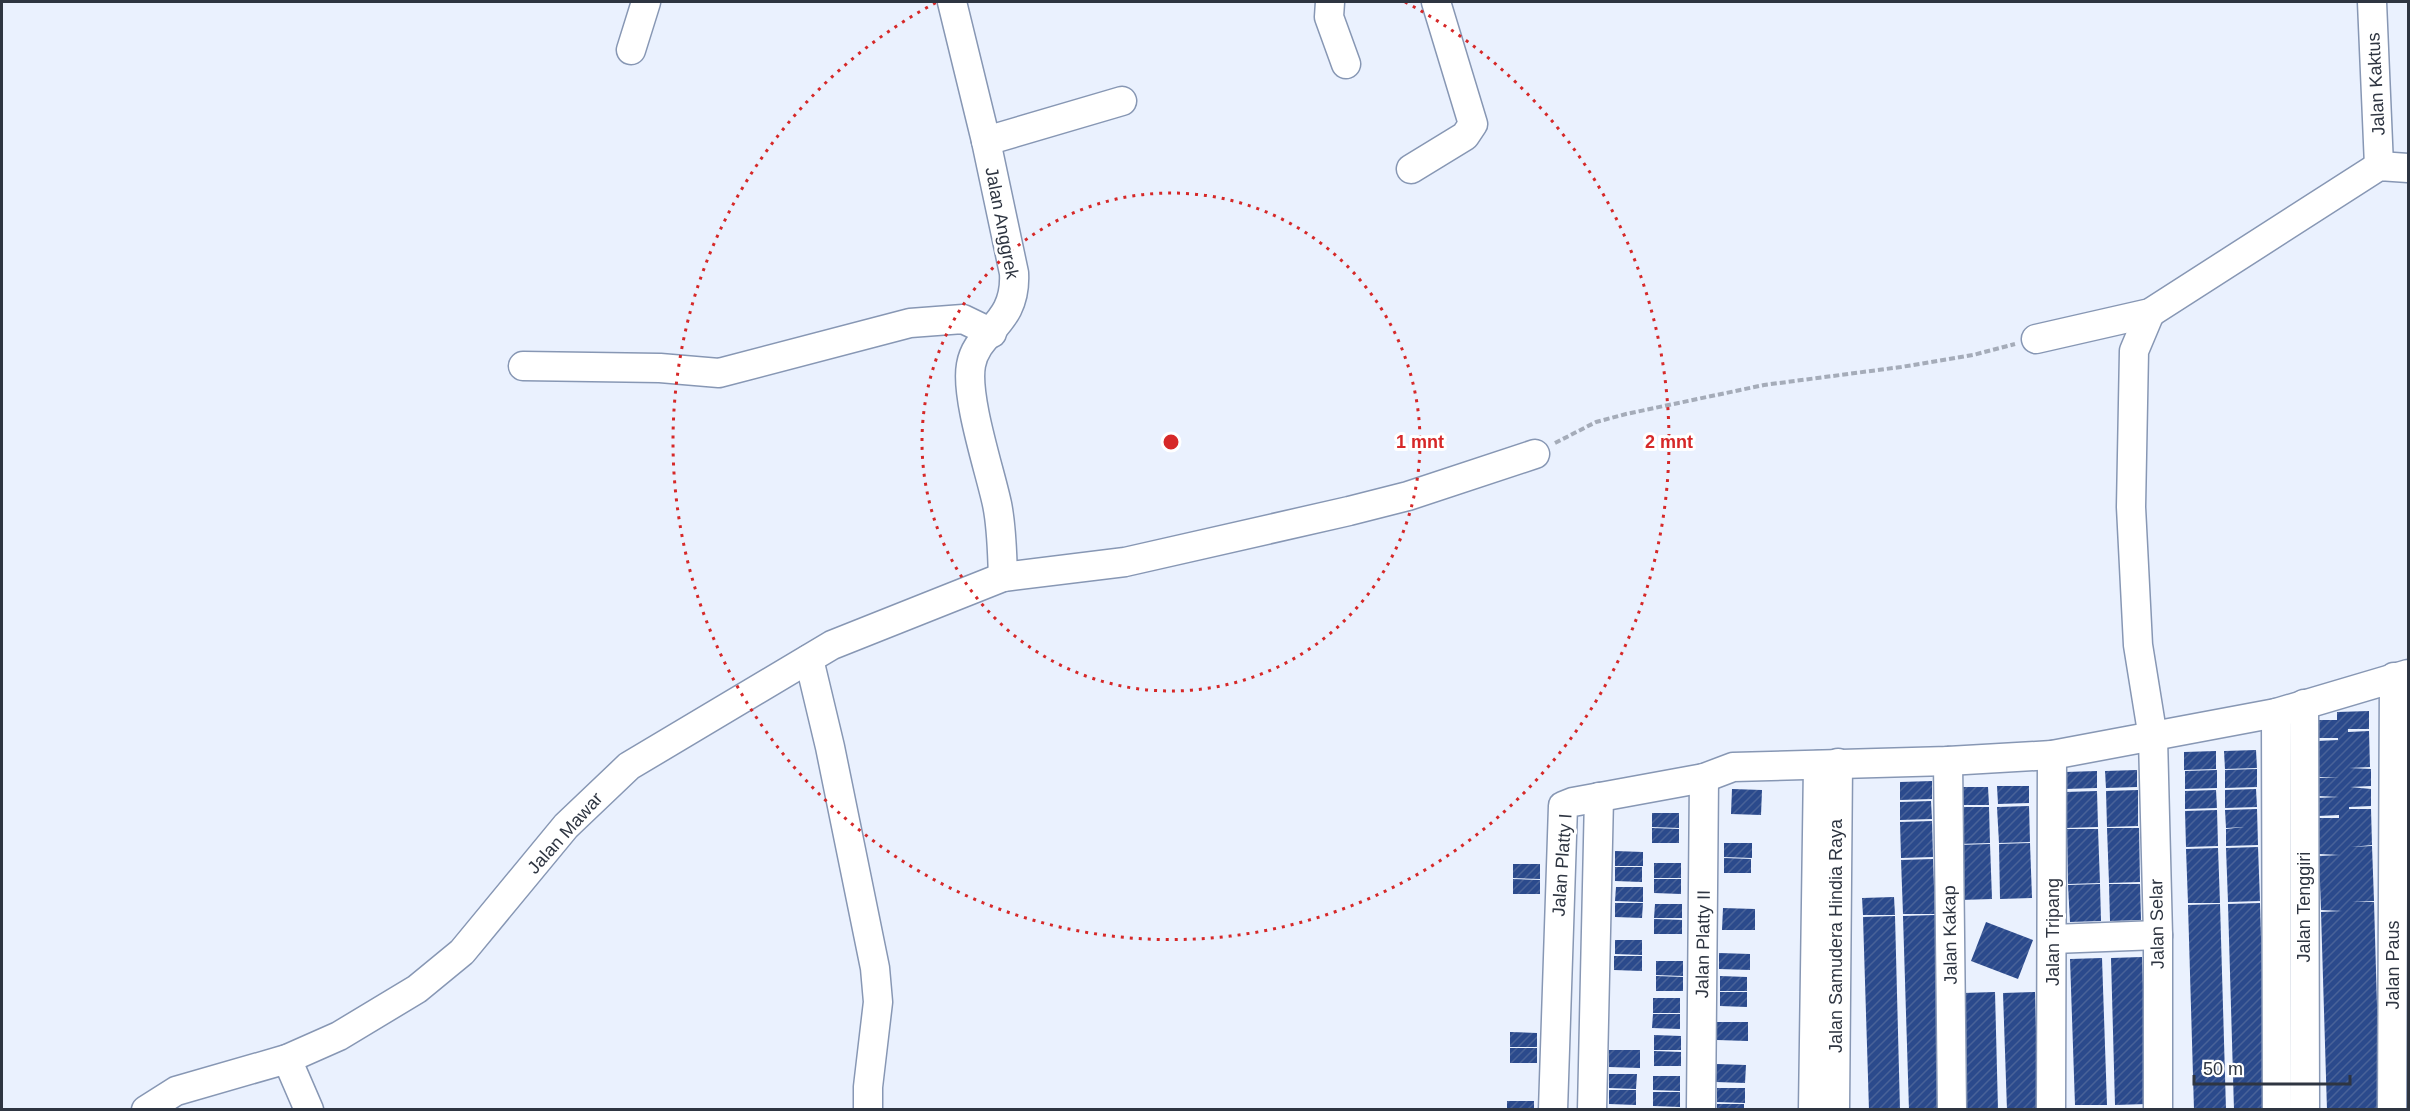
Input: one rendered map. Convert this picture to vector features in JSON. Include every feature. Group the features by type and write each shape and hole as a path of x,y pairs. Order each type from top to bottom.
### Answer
{"street":[{"path":"631,50 646,2"},
{"name":"Jalan Anggrek","path":"951,2 986,141 1014,273 1015,290 1005,316 978,349 971,365 972,391 997,506 1003,577"},
{"path":"1330,2 1329,17 1346,64"},
{"path":"1410,169 1466,136 1473,124 1436,2"},
{"name":"Jalan Kaktus","path":"2372,2 2379,165"},
{"path":"986,141 1122,101"},
{"path":"2036,339 2150,313 2379,165 2409,168"},
{"name":"Jalan Selar","path":"2150,313 2134,351 2131,507 2138,645 2152,738 2158,936 2158,1110"},
{"path":"524,366 660,368 719,373 910,323 963,319 992,333"},
{"name":"Jalan Mawar","path":"146,1110 176,1091 287,1059 339,1036 417,989 462,952 566,826 629,766 832,645 1003,577 1125,562 1349,511 1408,496 1534,454"},
{"path":"809,659 830,747 875,968 878,1002 868,1087 868,1110"},
{"name":"Jalan Platty I","path":"1553,1110 1563,806 1599,797 1704,778 1733,767 1948,761 2052,755 2276,713 2402,676"},
{"name":"Jalan Paus","path":"2392,1110 2400,998 2402,676"},
{"name":"Jalan Tenggiri","path":"2304,704 2305,1110"},
{"name":"Jalan Tenggiri","path":"2276,713 2277,1110"},
{"name":"Jalan Tripang","path":"2051,1110 2052,755"},
{"name":"Jalan Kakap","path":"1948,761 1952,1110"},
{"name":"Jalan Samudera Hindia Raya","path":"1813,1110 1828,764"},
{"name":"Jalan Samudera Hindia Raya","path":"1828,764 1835,1110"},
{"name":"Jalan Platty II","path":"1701,1110 1704,778"},
{"path":"1592,1110 1599,797"},
{"path":"2053,939 2158,936"},
{"path":"287,1059 309,1110"}],"path":[{"path":"1534,454 1596,422 1626,414 1764,385 1973,355 2036,339"}],"building":[{"path":"2369,711 2369,729 2348,729 2348,732 2369,731 2370,767 2349,768 2371,769 2371,786 2350,787 2371,789 2371,806 2349,807 2349,809 2371,809 2372,845 2351,847 2372,846 2374,901 2352,901 2374,902 2380,1110 2327,1110 2321,912 2342,911 2321,910 2319,856 2340,855 2319,854 2318,818 2339,818 2339,815 2318,816 2317,798 2339,797 2318,796 2318,778 2339,778 2318,777 2317,741 2338,740 2338,738 2317,738 2316,720 2337,720 2337,712"},
{"path":"2256,750 2257,768 2225,769 2224,751"},
{"path":"2216,751 2216,769 2184,770 2184,752"},
{"path":"2257,769 2257,787 2225,788 2225,770"},
{"path":"2137,770 2137,787 2106,788 2105,771"},
{"path":"2217,770 2217,788 2185,789 2185,771"},
{"path":"2097,771 2097,788 2065,789 2065,772"},
{"path":"1932,781 1932,799 1900,800 1900,782"},
{"path":"1997,786 2029,786 2029,803 1998,804"},
{"path":"1957,787 1988,787 1989,805 1957,805"},
{"path":"1732,789 1762,790 1761,815 1731,814"},
{"path":"2256,789 2257,807 2225,808 2225,790"},
{"path":"2138,790 2138,826 2107,827 2106,791"},
{"path":"2216,790 2217,808 2185,809 2185,791"},
{"path":"2097,791 2098,827 2066,828 2065,792"},
{"path":"1931,801 1932,819 1900,820 1900,802"},
{"path":"2029,806 2030,842 1999,843 1997,807"},
{"path":"1957,807 1989,807 1990,843 1958,844"},
{"path":"2257,809 2258,845 2226,846 2226,829 2244,827 2226,828 2225,810"},
{"path":"2217,810 2218,846 2186,847 2185,811"},
{"path":"1652,813 1679,813 1679,828 1652,827"},
{"path":"1932,821 1933,857 1901,858 1900,822"},
{"path":"1652,828 1679,829 1679,843 1652,843"},
{"path":"2107,828 2139,828 2140,882 2109,883"},
{"path":"2067,829 2098,829 2100,883 2068,884"},
{"path":"1724,843 1752,843 1752,858 1724,857"},
{"path":"2030,843 2032,898 2000,899 1999,844"},
{"path":"1990,844 1992,899 1960,900 1958,845"},
{"path":"2258,847 2260,901 2228,902 2226,848"},
{"path":"2218,848 2220,903 2188,903 2186,849"},
{"path":"1615,851 1643,852 1643,866 1615,866"},
{"path":"1724,858 1751,859 1751,873 1724,873"},
{"path":"1933,859 1935,914 1903,914 1901,860"},
{"path":"1654,863 1681,863 1681,878 1654,878"},
{"path":"1513,864 1540,864 1540,879 1513,878"},
{"path":"1615,867 1642,867 1642,882 1615,881"},
{"path":"1513,879 1540,880 1540,894 1513,894"},
{"path":"1654,879 1681,879 1681,894 1654,893"},
{"path":"2100,884 2101,921 2070,922 2068,885"},
{"path":"2109,884 2140,884 2141,920 2110,921"},
{"path":"1616,887 1643,887 1643,902 1615,901"},
{"path":"1894,897 1895,915 1863,915 1862,898"},
{"path":"1615,903 1643,903 1642,918 1615,917"},
{"path":"2260,903 2266,1110 2234,1110 2228,904"},
{"path":"1655,904 1682,904 1682,918 1654,918"},
{"path":"2220,904 2226,1110 2194,1110 2188,905"},
{"path":"1723,908 1755,909 1755,930 1722,930"},
{"path":"1935,915 1941,1110 1909,1110 1903,916"},
{"path":"1895,916 1900,1110 1869,1110 1863,917"},
{"path":"1654,919 1682,920 1682,934 1654,934"},
{"path":"1986,922 2033,940 2018,979 1971,961"},
{"path":"1615,940 1642,940 1642,955 1615,954"},
{"path":"1719,953 1750,954 1750,970 1719,969"},
{"path":"1614,956 1642,956 1642,971 1614,970"},
{"path":"2142,957 2147,1104 2115,1105 2111,958"},
{"path":"2102,958 2107,1105 2075,1105 2070,959"},
{"path":"1656,961 1683,961 1683,976 1656,975"},
{"path":"1656,976 1683,977 1683,991 1656,991"},
{"path":"1720,976 1747,977 1747,991 1720,991"},
{"path":"1720,992 1747,992 1747,1007 1720,1006"},
{"path":"1995,992 1998,1110 1966,1110 1963,993"},
{"path":"2035,992 2038,1110 2007,1110 2003,993"},
{"path":"1653,998 1680,998 1680,1013 1653,1013"},
{"path":"1653,1014 1680,1014 1680,1029 1652,1028"},
{"path":"1717,1022 1748,1022 1748,1041 1717,1040"},
{"path":"2408,1027 2408,1082 2402,1082 2400,1028"},
{"path":"1510,1032 1537,1033 1537,1047 1510,1047"},
{"path":"1654,1035 1681,1036 1681,1050 1654,1050"},
{"path":"1510,1048 1537,1048 1537,1063 1510,1063"},
{"path":"1609,1050 1640,1050 1640,1068 1609,1067"},
{"path":"1654,1051 1681,1052 1681,1066 1654,1066"},
{"path":"1717,1064 1746,1065 1745,1083 1716,1082"},
{"path":"1609,1074 1637,1074 1636,1089 1609,1088"},
{"path":"1653,1076 1680,1076 1680,1091 1653,1090"},
{"path":"1717,1088 1745,1088 1745,1103 1717,1102"},
{"path":"1609,1090 1636,1090 1636,1105 1609,1104"},
{"path":"1653,1092 1680,1092 1680,1107 1653,1106"},
{"path":"1507,1101 1534,1101 1534,1110 1507,1110"},
{"path":"1717,1104 1744,1104 1744,1110 1717,1110"}]}
